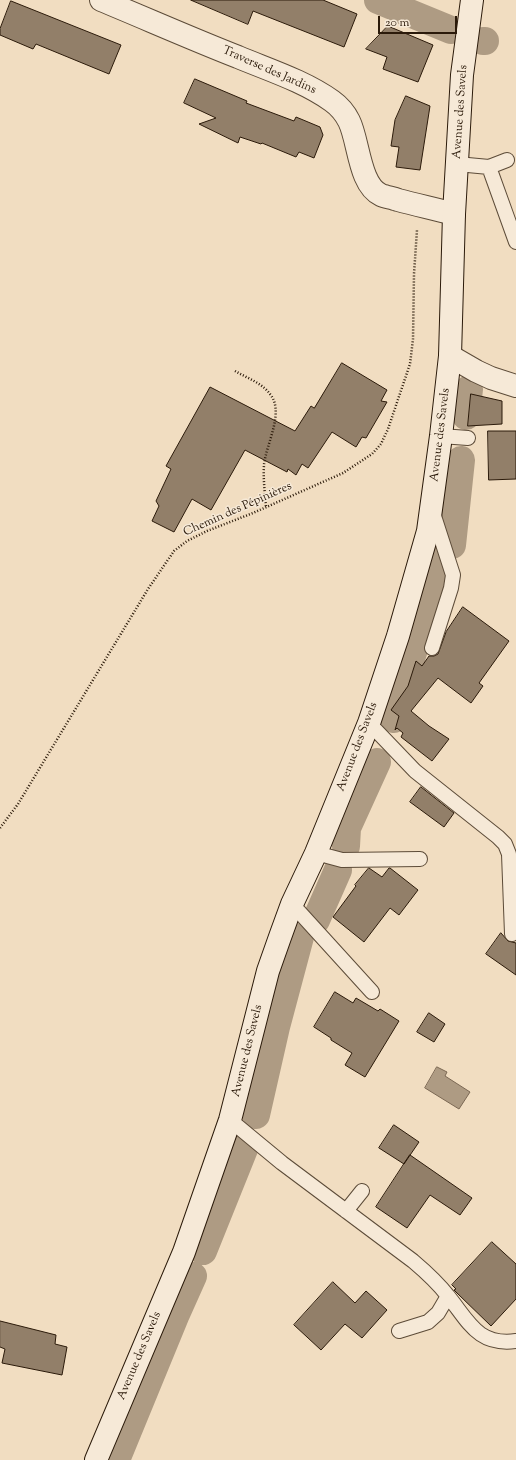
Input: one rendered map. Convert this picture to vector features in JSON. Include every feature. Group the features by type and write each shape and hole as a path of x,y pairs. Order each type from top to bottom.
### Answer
{"street":[{"name":"Traverse des Jardins","path":"101,0 299,83 332,101 341,108 349,121 362,166 368,183 373,189 380,195 454,214"},
{"name":"Avenue des Savels","path":"96,1460 184,1252 230,1120 268,971 292,904 316,854 369,723 398,636 428,531 450,356 454,214 462,75 472,0"},
{"path":"450,356 491,378 516,386"}],"lane":[{"path":"457,164 488,167 507,160"},
{"path":"488,167 516,242"},
{"path":"441,436 468,438"},
{"path":"432,508 453,575 452,588 432,648"},
{"path":"369,723 411,775 465,816 498,837 505,844 509,854 511,867 512,934"},
{"path":"316,854 342,860 420,859"},
{"path":"292,904 372,992"},
{"path":"230,1120 282,1163 434,1278 473,1329 486,1338 504,1342 516,1341"},
{"path":"346,1211 362,1191"},
{"path":"399,1331 428,1322 438,1313 448,1296"}],"path":[{"name":"Chemin des Pépinières","path":"0,828 18,804 148,589 174,551 187,541 207,531 266,508 343,473 372,454 381,444 388,429 410,364 418,224 417,205"},
{"path":"235,371 264,388 272,395 276,405 276,414 264,464 266,508"}],"shaded area":[{"path":"437,1067 447,1072 445,1076 470,1092 459,1109 425,1088"}],"building":[{"path":"191,0 323,0 357,14 344,47 253,11 248,24"},
{"path":"11,1 121,45 109,74 36,44 33,49 0,35 0,29"},
{"path":"388,26 433,45 418,82 383,69 387,57 366,49"},
{"path":"195,79 247,101 246,103 294,121 296,117 320,127 323,135 314,158 299,152 296,157 262,143 261,144 240,137 238,143 199,124 216,118 184,103"},
{"path":"406,96 430,106 420,170 396,167 399,147 391,146 395,120"},
{"path":"342,363 387,390 381,401 387,402 366,438 362,437 356,447 332,432 308,468 302,464 296,475 288,469 287,472 245,450 211,510 192,499 174,532 152,521 159,506 156,501 171,469 166,466 210,387 295,431 311,406 314,408"},
{"path":"471,394 502,401 502,424 468,426"},
{"path":"488,431 516,431 516,479 489,480"},
{"path":"463,607 509,641 479,683 483,686 471,703 438,678 411,711 429,726 449,739 432,761 401,737 403,733 397,728 395,730 399,716 391,710 408,686 416,661 422,666 429,656 438,654 446,632"},
{"path":"421,787 454,813 444,827 410,802"},
{"path":"369,868 382,877 390,868 418,890 399,915 390,908 364,942 333,917 356,886 355,885"},
{"path":"501,933 508,941 516,943 516,975 486,954"},
{"path":"335,992 353,1003 356,998 378,1011 380,1009 399,1021 365,1077 345,1065 352,1053 314,1027"},
{"path":"429,1013 445,1024 434,1042 417,1032"},
{"path":"394,1125 419,1142 404,1164 379,1148"},
{"path":"410,1155 472,1198 460,1215 430,1195 407,1228 376,1207"},
{"path":"492,1242 516,1264 516,1299 491,1326 454,1290 456,1289 452,1285"},
{"path":"333,1282 355,1303 366,1291 387,1310 362,1338 345,1324 321,1350 294,1325"},
{"path":"0,1321 56,1335 55,1344 67,1347 62,1375 2,1363 5,1349 0,1347"}],"waterway":[{"path":"378,0 451,30"},
{"path":"466,416 469,389"},
{"path":"452,545 461,460"},
{"path":"394,719 416,642 436,558"},
{"path":"346,846 347,828 377,762"},
{"path":"316,920 338,870"},
{"path":"256,1115 276,1027 300,937"},
{"path":"203,1251 246,1144"},
{"path":"116,1460 193,1276"}]}
